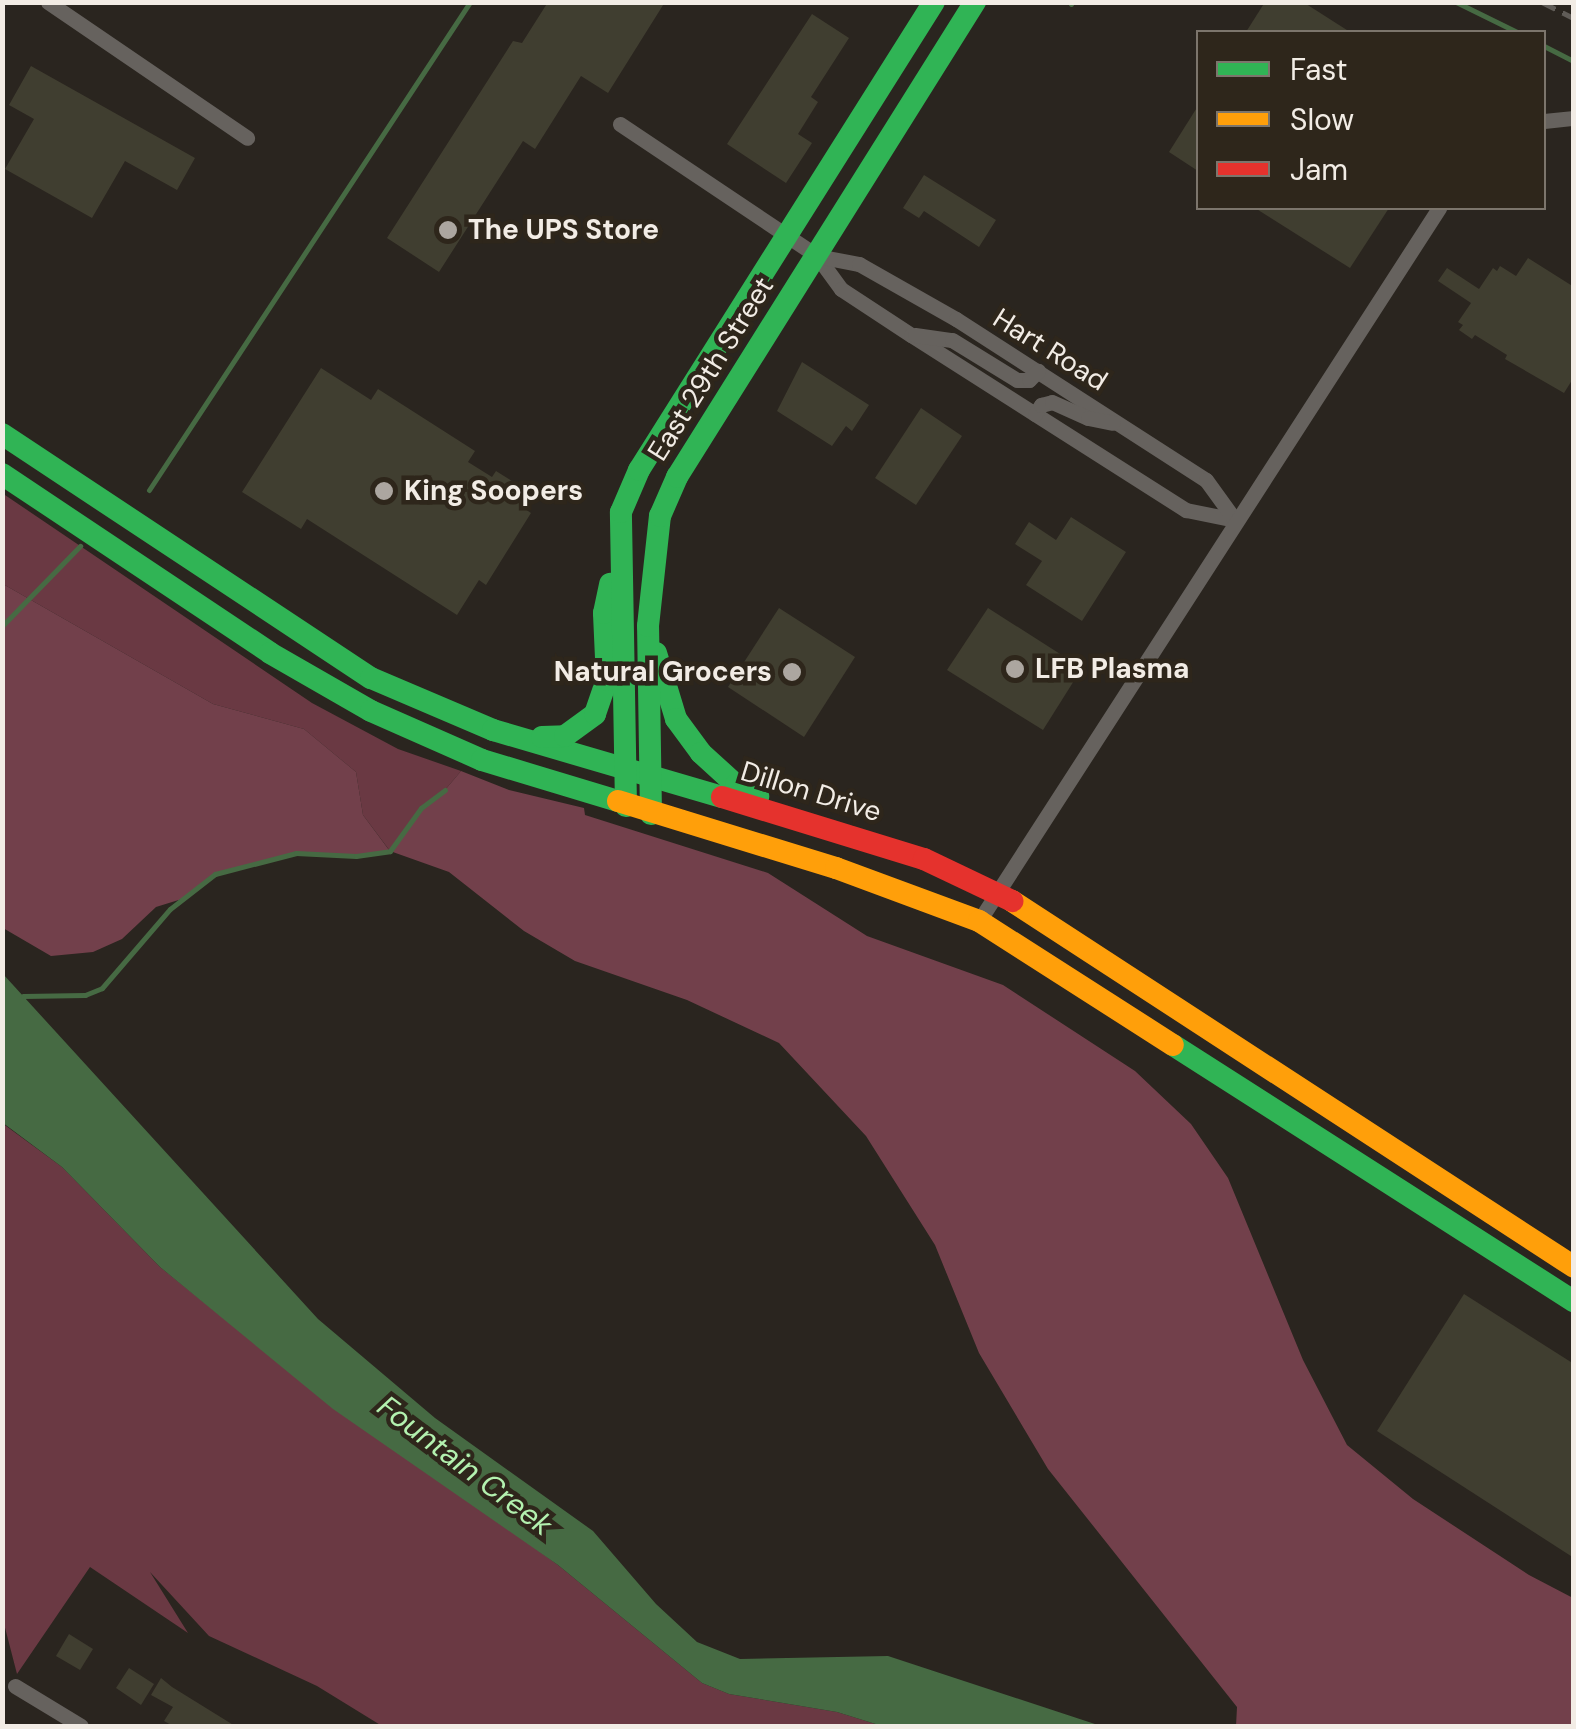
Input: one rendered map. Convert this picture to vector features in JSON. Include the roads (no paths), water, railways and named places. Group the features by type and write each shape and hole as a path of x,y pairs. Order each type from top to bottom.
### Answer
{"main road":[{"name":"East 29th Street","path":"626,806 618,541 621,512 640,470 934,2"},
{"name":"East 29th Street","path":"651,814 648,626 654,554 666,503 976,2"},
{"name":"Dillon Drive","path":"2,434 371,678 492,730 818,824 924,859 996,891 1574,1267"},
{"path":"2,474 270,653 371,711 482,760 836,868 979,921 1574,1301"},
{"path":"528,738 565,736 595,714 607,680 604,613 618,541"},
{"path":"648,626 676,719 701,753 736,786 818,824"}],"street":[{"path":"48,2 246,138"},
{"path":"1546,121 1574,118"},
{"name":"Hart Road","path":"620,124 817,256 841,290 1186,510 1235,520"},
{"path":"979,921 1438,210"},
{"name":"Hart Road","path":"817,256 859,264 1122,424 1206,480 1235,520"},
{"path":"911,334 952,340 1016,380 1029,380 1038,371"},
{"path":"1035,414 1041,405 1052,402 1088,418 1122,424"},
{"path":"15,1686 82,1726"}],"water":[{"name":"Fountain Creek","path":"3,974 318,1319 435,1418 593,1531 656,1604 697,1642 740,1659 888,1656 1101,1726 882,1726 837,1712 729,1694 702,1683 558,1565 333,1409 160,1267 62,1167 3,1123"}],"waterway":[{"path":"149,490 470,2"},
{"path":"1456,2 1513,30"},
{"path":"1546,47 1574,61"},
{"path":"2,626 80,546"},
{"path":"23,996 85,995 102,988 170,909 215,874 296,853 356,856 390,851 421,808 445,790"}],"railway":[{"path":"1542,2 1574,18"}],"place":[{"name":"The UPS Store","path":"448,230"},
{"name":"King Soopers","path":"384,491"},
{"name":"LFB Plasma","path":"1015,669"},
{"name":"Natural Grocers","path":"792,672"}]}
